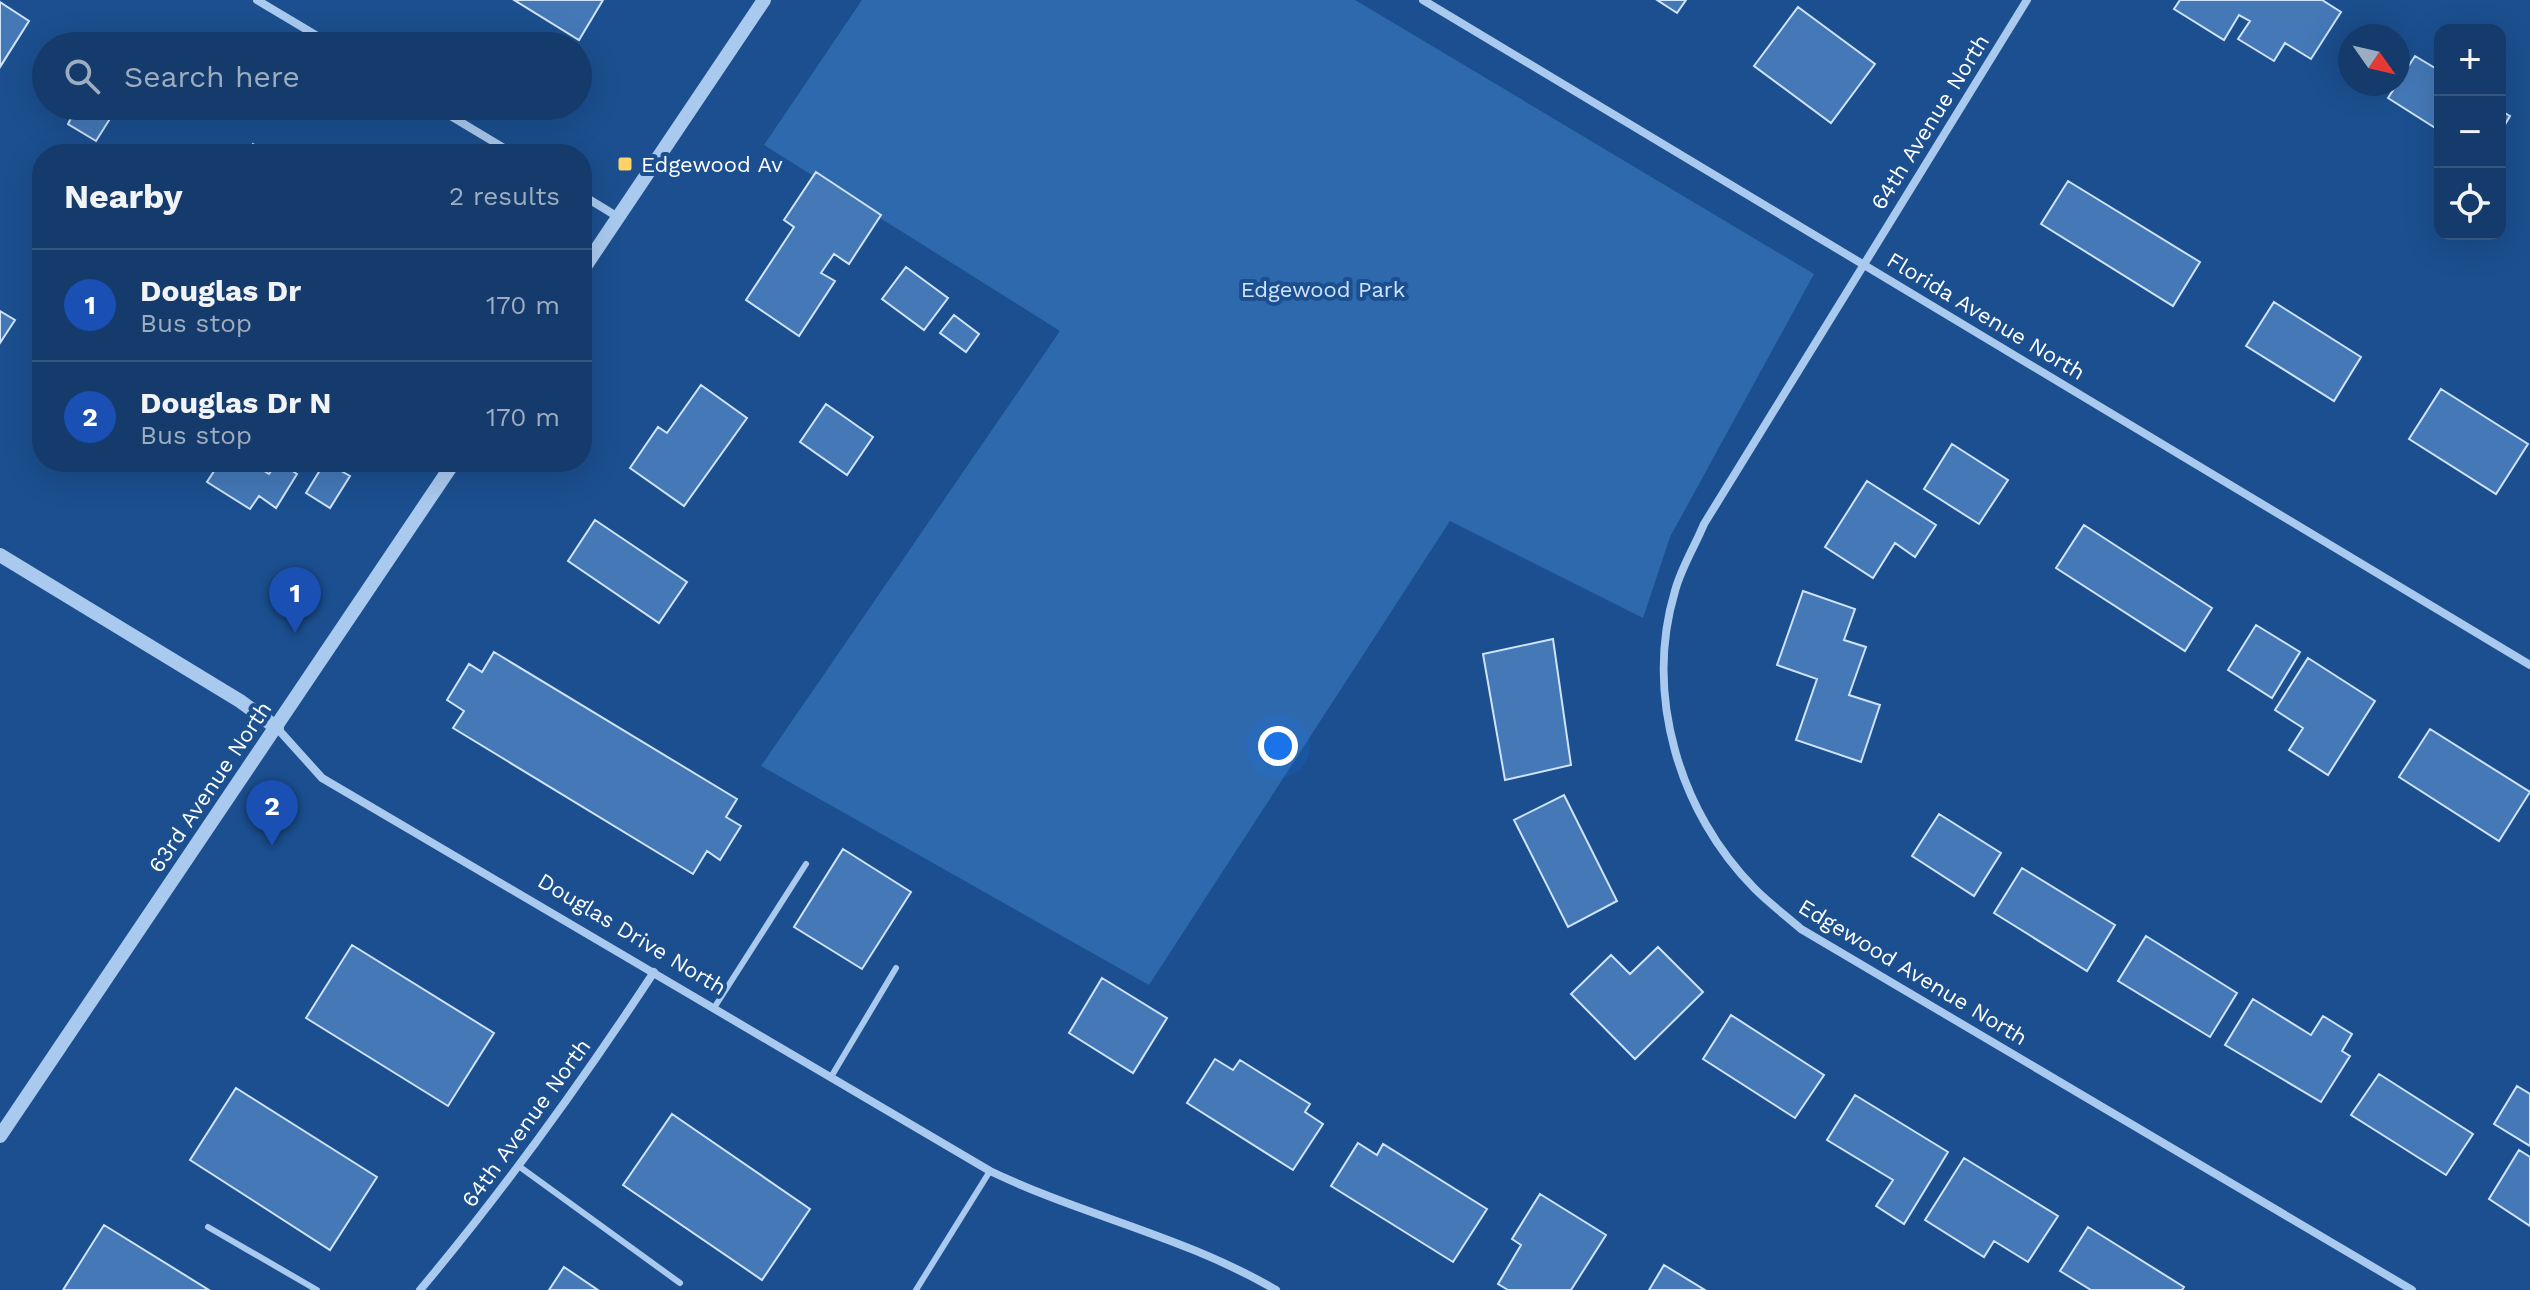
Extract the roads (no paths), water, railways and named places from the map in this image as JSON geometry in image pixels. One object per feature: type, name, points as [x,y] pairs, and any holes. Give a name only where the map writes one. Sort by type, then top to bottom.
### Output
[{"type":"street","points":[[257,0],[311,32]]},
{"type":"street","points":[[592,256],[764,0]]},
{"type":"street","name":"Florida Avenue North","points":[[1423,0],[2530,665]]},
{"type":"street","name":"64th Avenue North","points":[[1864,263],[2027,0]]},
{"type":"street","points":[[457,120],[497,144]]},
{"type":"street","points":[[592,201],[618,217]]},
{"type":"street","name":"Edgewood Avenue North","points":[[1864,263],[1704,524],[1675,590],[1664,648],[1665,715],[1681,775],[1700,811],[1713,835],[1753,887],[1801,929],[2412,1290]]},
{"type":"street","name":"63rd Avenue North","points":[[0,1136],[447,472]]},
{"type":"street","name":"Douglas Drive North","points":[[0,555],[240,701],[277,728],[322,778],[990,1171],[1047,1198],[1231,1263],[1276,1290]]},
{"type":"street","name":"64th Avenue North","points":[[420,1290],[520,1167],[589,1071],[654,972]]},
{"type":"lane","points":[[714,1008],[806,864]]},
{"type":"lane","points":[[831,1077],[896,968]]},
{"type":"lane","points":[[520,1167],[680,1283]]},
{"type":"lane","points":[[916,1290],[990,1171]]},
{"type":"lane","points":[[208,1227],[317,1290]]},
{"type":"place","name":"Edgewood Av","points":[[625,164]]},
{"type":"place","name":"Douglas Dr","points":[[295,633]]},
{"type":"place","name":"Douglas Dr N","points":[[272,846]]},
{"type":"park label","name":"Edgewood Park","points":[[1323,289]]}]
